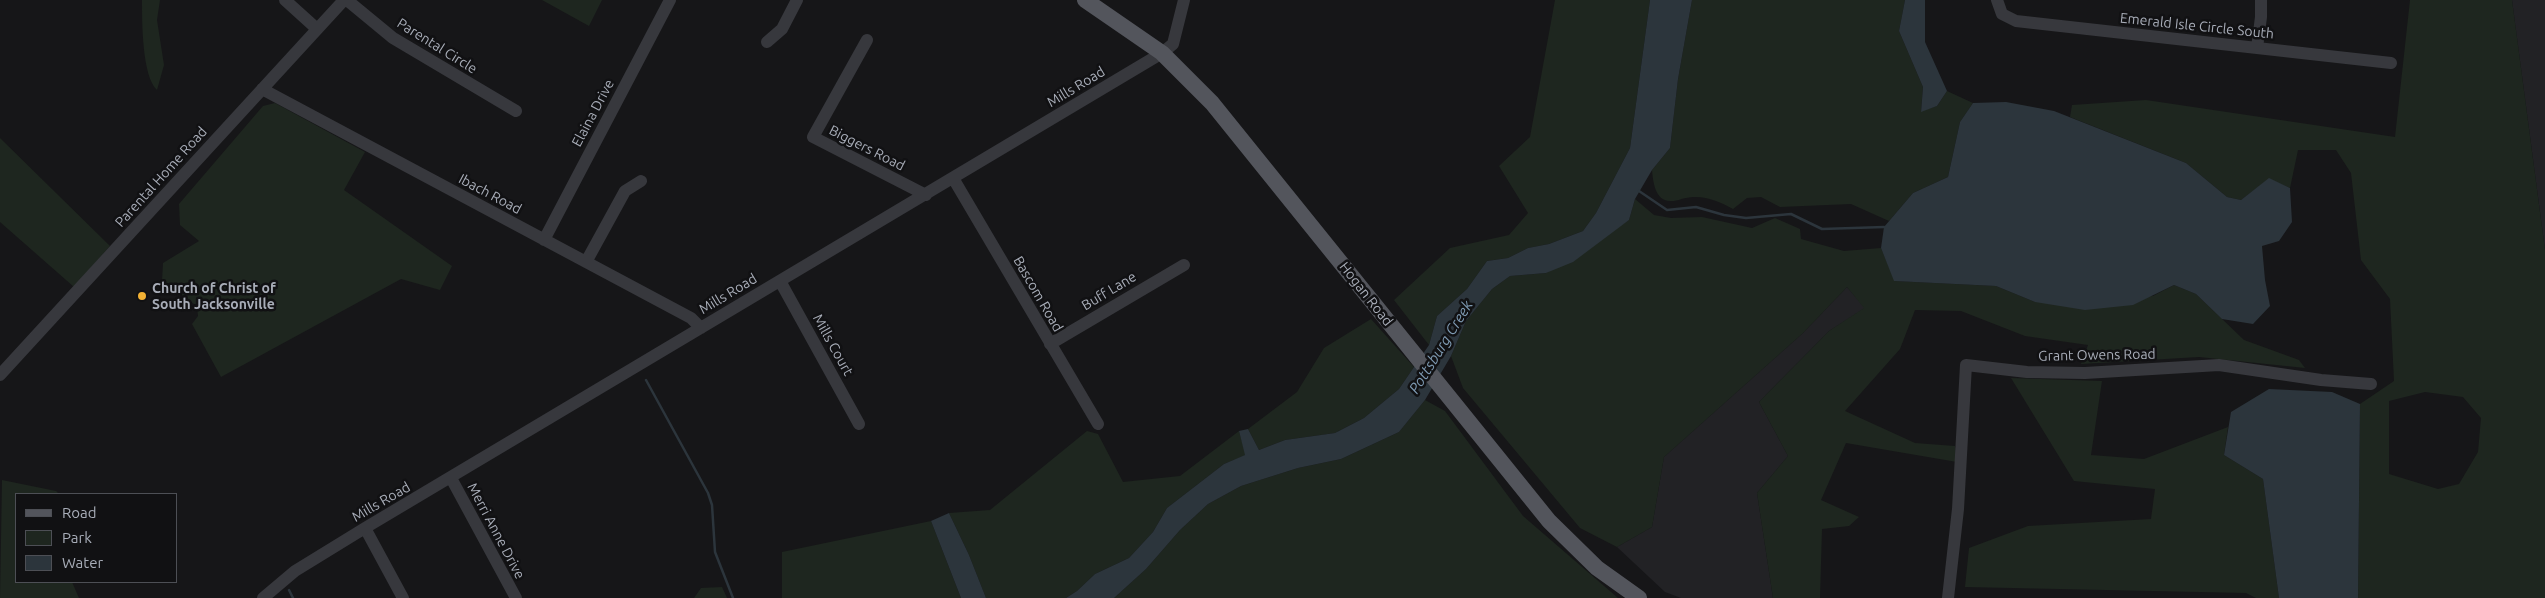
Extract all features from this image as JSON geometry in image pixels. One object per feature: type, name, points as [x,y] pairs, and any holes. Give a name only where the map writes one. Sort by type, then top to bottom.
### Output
[{"type":"main road","name":"Hogan Road","points":[[1085,0],[1162,53],[1225,118],[1444,393],[1566,539],[1597,568],[1638,598]]},
{"type":"street","points":[[285,0],[317,29]]},
{"type":"street","name":"Parental Home Road","points":[[0,375],[345,0]]},
{"type":"street","name":"Parental Circle","points":[[345,0],[393,38],[516,111]]},
{"type":"street","name":"Elaina Drive","points":[[544,240],[670,0]]},
{"type":"street","points":[[767,42],[782,29],[797,0]]},
{"type":"street","name":"Mills Road","points":[[263,598],[296,571],[365,528],[1162,53],[1172,44],[1184,0]]},
{"type":"street","name":"Emerald Isle Circle South","points":[[1997,0],[2002,14],[2016,21],[2391,62]]},
{"type":"street","points":[[2257,48],[2261,0]]},
{"type":"street","name":"Biggers Road","points":[[867,40],[813,137],[926,195]]},
{"type":"street","name":"Ibach Road","points":[[262,89],[690,318],[702,328]]},
{"type":"street","name":"Bascom Road","points":[[953,178],[1098,424]]},
{"type":"street","points":[[586,262],[626,192],[641,180]]},
{"type":"street","name":"Buff Lane","points":[[1050,344],[1184,265]]},
{"type":"street","name":"Mills Court","points":[[780,281],[859,424]]},
{"type":"street","name":"Grant Owens Road","points":[[1948,598],[1958,509],[1966,365],[2027,372],[2085,373],[2219,365],[2321,380],[2371,384]]},
{"type":"street","name":"Merri Anne Drive","points":[[451,478],[516,598]]},
{"type":"street","points":[[365,528],[403,598]]},
{"type":"shaded area","points":[[2512,0],[2545,0],[2545,250]]},
{"type":"shaded area","points":[[1847,287],[1865,308],[1829,331],[1759,402],[1788,456],[1757,493],[1773,598],[1681,598],[1665,592],[1617,547],[1652,527],[1664,457],[1803,333]]},
{"type":"green space","points":[[142,0],[160,0],[157,20],[164,65],[157,90],[148,73],[146,61]]},
{"type":"green space","points":[[542,0],[602,0],[589,26]]},
{"type":"green space","points":[[1555,0],[1650,0],[1630,148],[1596,213],[1583,231],[1549,244],[1528,248],[1508,258],[1487,261],[1467,289],[1437,316],[1429,345],[1394,300],[1450,248],[1509,235],[1528,213],[1499,166],[1530,137]]},
{"type":"green space","points":[[1692,0],[1905,0],[1899,31],[1923,87],[1921,111],[1937,106],[1947,91],[1973,103],[1960,122],[1948,177],[1913,193],[1889,221],[1851,204],[1780,207],[1761,197],[1747,198],[1733,209],[1701,197],[1689,197],[1672,201],[1661,198],[1656,190],[1652,170],[1670,148],[1678,79]]},
{"type":"green space","points":[[2410,0],[2512,0],[2545,250],[2545,598],[2358,598],[2360,404],[2394,381],[2390,299],[2361,260],[2351,173],[2336,150],[2298,150],[2290,188],[2269,179],[2241,200],[2227,197],[2186,163],[2070,117],[2072,105],[2146,100],[2395,137]],"holes":[[[2425,392],[2463,397],[2481,418],[2478,452],[2459,484],[2438,489],[2389,474],[2389,401]]]},
{"type":"green space","points":[[275,103],[365,152],[344,190],[452,266],[440,290],[401,279],[221,377],[192,324],[198,316],[197,306],[162,281],[163,263],[199,241],[180,225],[179,204],[263,106]]},
{"type":"green space","points":[[0,138],[110,246],[74,287],[0,222]]},
{"type":"green space","points":[[1635,199],[1654,215],[1671,218],[1702,217],[1752,228],[1775,218],[1800,229],[1801,239],[1844,251],[1881,248],[1895,281],[1996,286],[2035,302],[2153,296],[2174,285],[2196,294],[2244,340],[2299,360],[2305,368],[2199,357],[2081,364],[2088,345],[2025,336],[1961,311],[1915,310],[1900,349],[1845,411],[1915,443],[1955,446],[1957,462],[1846,443],[1821,500],[1859,517],[1849,526],[1822,529],[1820,598],[1773,598],[1757,493],[1788,456],[1759,402],[1829,331],[1864,308],[1847,287],[1803,333],[1664,457],[1652,527],[1617,547],[1580,528],[1463,388],[1451,356],[1466,321],[1492,289],[1510,276],[1546,273],[1629,220]]},
{"type":"green space","points":[[1371,319],[1414,367],[1399,389],[1364,418],[1335,433],[1285,440],[1259,450],[1248,429],[1297,392],[1324,348]]},
{"type":"green space","points":[[2011,378],[2102,381],[2091,455],[2144,459],[2228,427],[2224,455],[2263,479],[2279,598],[2256,598],[2246,593],[1965,587],[1969,548],[2028,526],[2151,519],[2155,489],[2074,481]]},
{"type":"green space","points":[[1425,400],[1445,411],[1523,516],[1618,598],[1114,598],[1146,569],[1180,530],[1208,504],[1241,486],[1298,468],[1341,459],[1399,432]]},
{"type":"green space","points":[[1087,431],[1098,434],[1123,482],[1180,476],[1239,431],[1246,455],[1224,464],[1167,508],[1153,532],[1129,558],[1095,574],[1077,591],[1066,598],[986,598],[969,555],[949,513],[990,510]]},
{"type":"green space","points":[[2,480],[56,491],[58,493],[15,493],[15,583],[72,583],[79,598],[0,598]]},
{"type":"green space","points":[[931,521],[961,598],[782,598],[782,552]]},
{"type":"green space","points":[[722,587],[727,598],[694,598],[701,588]]},
{"type":"water","name":"Pottsburg Creek","points":[[1650,0],[1692,0],[1678,79],[1670,148],[1652,170],[1635,199],[1629,220],[1573,262],[1546,273],[1510,276],[1492,289],[1466,321],[1451,356],[1425,400],[1399,432],[1341,459],[1298,468],[1241,486],[1208,504],[1180,530],[1146,569],[1114,598],[1066,598],[1077,591],[1095,574],[1129,558],[1153,532],[1167,508],[1224,464],[1245,455],[1239,431],[1248,429],[1259,450],[1285,440],[1335,433],[1364,418],[1399,389],[1429,345],[1437,316],[1467,289],[1487,261],[1508,258],[1528,248],[1549,244],[1583,231],[1596,213],[1630,148]]},
{"type":"water","points":[[1905,0],[1925,0],[1925,42],[1947,91],[1937,106],[1921,112],[1923,87],[1899,31]]},
{"type":"water","points":[[2006,102],[2054,111],[2186,163],[2227,197],[2241,200],[2269,178],[2290,188],[2292,222],[2279,241],[2262,246],[2265,280],[2270,306],[2253,324],[2222,319],[2196,294],[2174,285],[2133,305],[2085,310],[2035,302],[1996,286],[1894,281],[1881,248],[1884,227],[1913,193],[1948,177],[1960,122],[1973,103]]},
{"type":"water","points":[[2269,389],[2332,392],[2360,404],[2358,598],[2279,598],[2263,479],[2224,455],[2231,412]]},
{"type":"water","points":[[949,513],[969,555],[986,598],[961,598],[931,521]]},
{"type":"waterway","points":[[1639,191],[1667,210],[1696,207],[1724,215],[1746,218],[1791,214],[1822,229],[1884,227]]},
{"type":"waterway","points":[[646,380],[708,493],[712,505],[715,552],[733,598]]},
{"type":"waterway","points":[[289,590],[293,598]]},
{"type":"place","name":"Church of Christ of South Jacksonville","points":[[142,296]]}]
